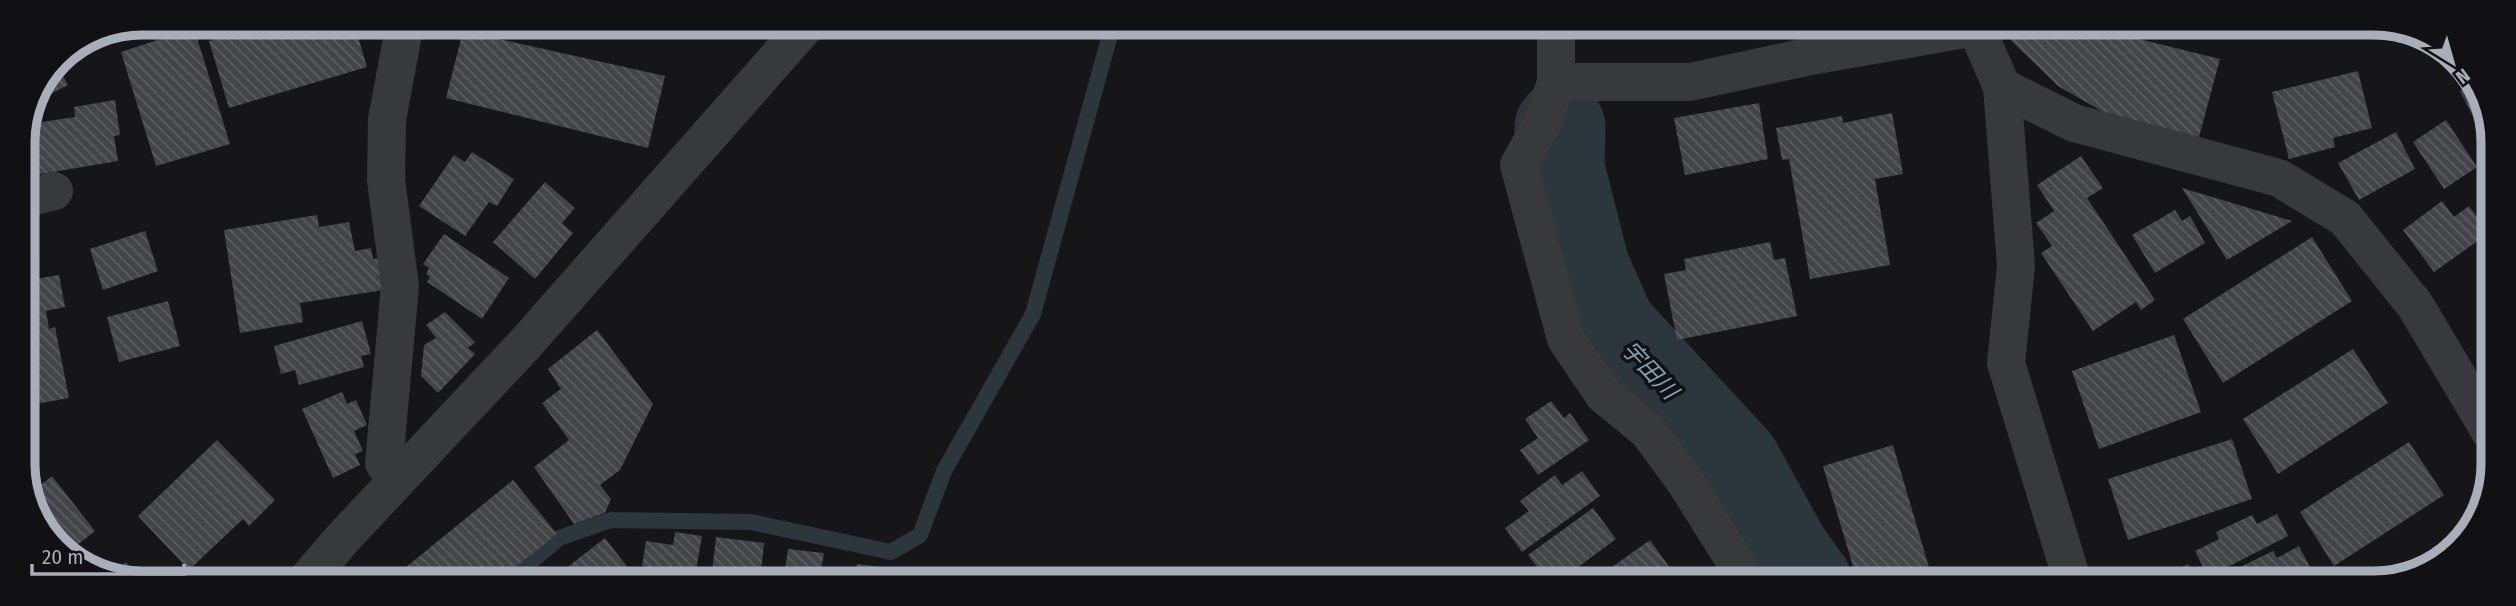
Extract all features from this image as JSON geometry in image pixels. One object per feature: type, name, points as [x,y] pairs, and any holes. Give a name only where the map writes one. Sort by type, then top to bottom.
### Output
[{"type":"street","points":[[396,481],[384,463],[400,286],[386,180],[387,120],[403,35]]},
{"type":"street","points":[[315,571],[526,342],[797,35]]},
{"type":"street","points":[[1556,35],[1556,82],[1544,120],[1519,165],[1566,339],[1604,395],[1648,431],[1686,483],[1741,571]]},
{"type":"street","points":[[1556,82],[1690,82],[1926,35]]},
{"type":"street","points":[[1979,35],[2002,87],[2016,266],[2006,363],[2069,571]]},
{"type":"street","points":[[2002,87],[2074,123],[2279,178],[2345,218],[2415,305],[2481,416]]},
{"type":"building","points":[[173,35],[196,35],[230,144],[156,166],[121,52]]},
{"type":"building","points":[[230,35],[358,35],[367,67],[229,108],[209,41]]},
{"type":"building","points":[[462,35],[481,35],[665,76],[648,148],[446,98]]},
{"type":"building","points":[[2005,35],[2130,35],[2220,59],[2199,137],[2107,114],[2058,86]]},
{"type":"building","points":[[2358,71],[2372,128],[2333,138],[2335,147],[2289,159],[2272,92]]},
{"type":"building","points":[[61,72],[68,85],[45,97]]},
{"type":"building","points":[[2466,88],[2470,95],[2480,130],[2460,91]]},
{"type":"building","points":[[115,100],[120,135],[114,136],[118,161],[35,175],[37,123],[75,117],[74,107]]},
{"type":"building","points":[[1759,103],[1768,159],[1685,175],[1674,118]]},
{"type":"building","points":[[1892,113],[1903,174],[1875,179],[1890,265],[1810,279],[1789,159],[1782,160],[1776,128],[1842,116],[1843,123]]},
{"type":"building","points":[[2446,120],[2477,167],[2444,189],[2413,142]]},
{"type":"building","points":[[2396,132],[2415,169],[2359,200],[2338,163]]},
{"type":"building","points":[[472,152],[514,179],[497,206],[489,202],[465,236],[419,206],[454,155],[465,162]]},
{"type":"building","points":[[2081,156],[2103,188],[2087,198],[2155,300],[2141,310],[2136,302],[2093,331],[2041,253],[2052,246],[2036,223],[2054,211],[2037,185]]},
{"type":"building","points":[[545,182],[575,208],[562,223],[573,233],[535,279],[493,242]]},
{"type":"building","points":[[2182,188],[2292,221],[2227,260]]},
{"type":"building","points":[[2442,201],[2454,217],[2469,206],[2481,222],[2481,239],[2434,272],[2403,230]]},
{"type":"building","points":[[2175,210],[2182,221],[2190,216],[2205,243],[2155,273],[2132,235]]},
{"type":"building","points":[[317,215],[319,227],[349,222],[355,251],[371,248],[373,259],[385,258],[390,289],[300,303],[303,322],[240,333],[224,230]]},
{"type":"building","points":[[145,231],[158,271],[103,290],[90,249]]},
{"type":"building","points":[[444,234],[509,278],[482,319],[427,282],[430,277],[426,274],[429,268],[423,264]]},
{"type":"building","points":[[2312,237],[2352,301],[2223,383],[2183,319]]},
{"type":"building","points":[[1770,242],[1774,260],[1785,258],[1797,316],[1677,340],[1664,274],[1686,270],[1684,259]]},
{"type":"building","points":[[59,275],[65,307],[46,311],[49,329],[55,327],[69,398],[35,404],[35,279]]},
{"type":"building","points":[[168,301],[180,346],[119,362],[107,317]]},
{"type":"building","points":[[445,312],[475,342],[468,348],[475,354],[438,393],[421,376],[424,345],[436,338],[426,325]]},
{"type":"building","points":[[362,321],[371,354],[361,356],[364,367],[299,385],[295,370],[281,374],[274,346]]},
{"type":"building","points":[[597,330],[653,404],[620,470],[600,485],[611,499],[605,513],[574,524],[534,467],[569,440],[542,403],[561,389],[548,369]]},
{"type":"building","points":[[2174,335],[2201,412],[2099,449],[2072,371]]},
{"type":"building","points":[[2353,349],[2388,403],[2278,474],[2243,419]]},
{"type":"building","points":[[342,392],[347,404],[356,400],[367,425],[354,431],[363,451],[355,454],[360,465],[333,478],[302,409]]},
{"type":"building","points":[[1551,401],[1564,418],[1570,413],[1589,440],[1538,475],[1520,450],[1538,438],[1525,419]]},
{"type":"building","points":[[2232,439],[2252,499],[2128,540],[2108,479]]},
{"type":"building","points":[[217,440],[275,500],[249,526],[243,519],[189,570],[138,516]]},
{"type":"building","points":[[2409,442],[2444,495],[2334,566],[2300,512]]},
{"type":"building","points":[[1893,445],[1930,571],[1854,571],[1823,466]]},
{"type":"building","points":[[1582,471],[1600,496],[1522,552],[1505,528],[1529,511],[1520,501],[1555,475],[1562,485]]},
{"type":"building","points":[[52,476],[95,531],[75,547],[66,540],[49,517],[38,487]]},
{"type":"building","points":[[513,480],[557,534],[511,571],[409,571],[406,567]]},
{"type":"building","points":[[1593,508],[1616,539],[1573,571],[1540,571],[1528,555]]},
{"type":"building","points":[[2277,514],[2288,536],[2220,571],[2205,571],[2195,551],[2219,539],[2216,532],[2252,515],[2257,524]]},
{"type":"building","points":[[675,532],[702,536],[696,571],[652,571],[652,568],[642,566],[646,541],[673,545]]},
{"type":"building","points":[[716,537],[764,543],[761,571],[712,571]]},
{"type":"building","points":[[605,538],[630,571],[562,571]]},
{"type":"building","points":[[1650,540],[1672,571],[1606,571]]},
{"type":"building","points":[[2299,546],[2311,569],[2232,571],[2273,551],[2277,558]]},
{"type":"building","points":[[788,549],[824,553],[821,571],[785,571]]},
{"type":"building","points":[[126,562],[132,570],[121,569],[118,568]]},
{"type":"building","points":[[857,564],[882,567],[882,571],[856,571]]},
{"type":"building","points":[[2188,564],[2192,571],[2176,571]]},
{"type":"waterway","points":[[521,571],[559,538],[611,520],[751,522],[891,552],[920,535],[944,471],[1033,314],[1110,35]]},
{"type":"waterway","name":"宇田川","points":[[1560,127],[1559,168],[1584,267],[1611,328],[1735,462],[1784,551],[1798,571]]}]
